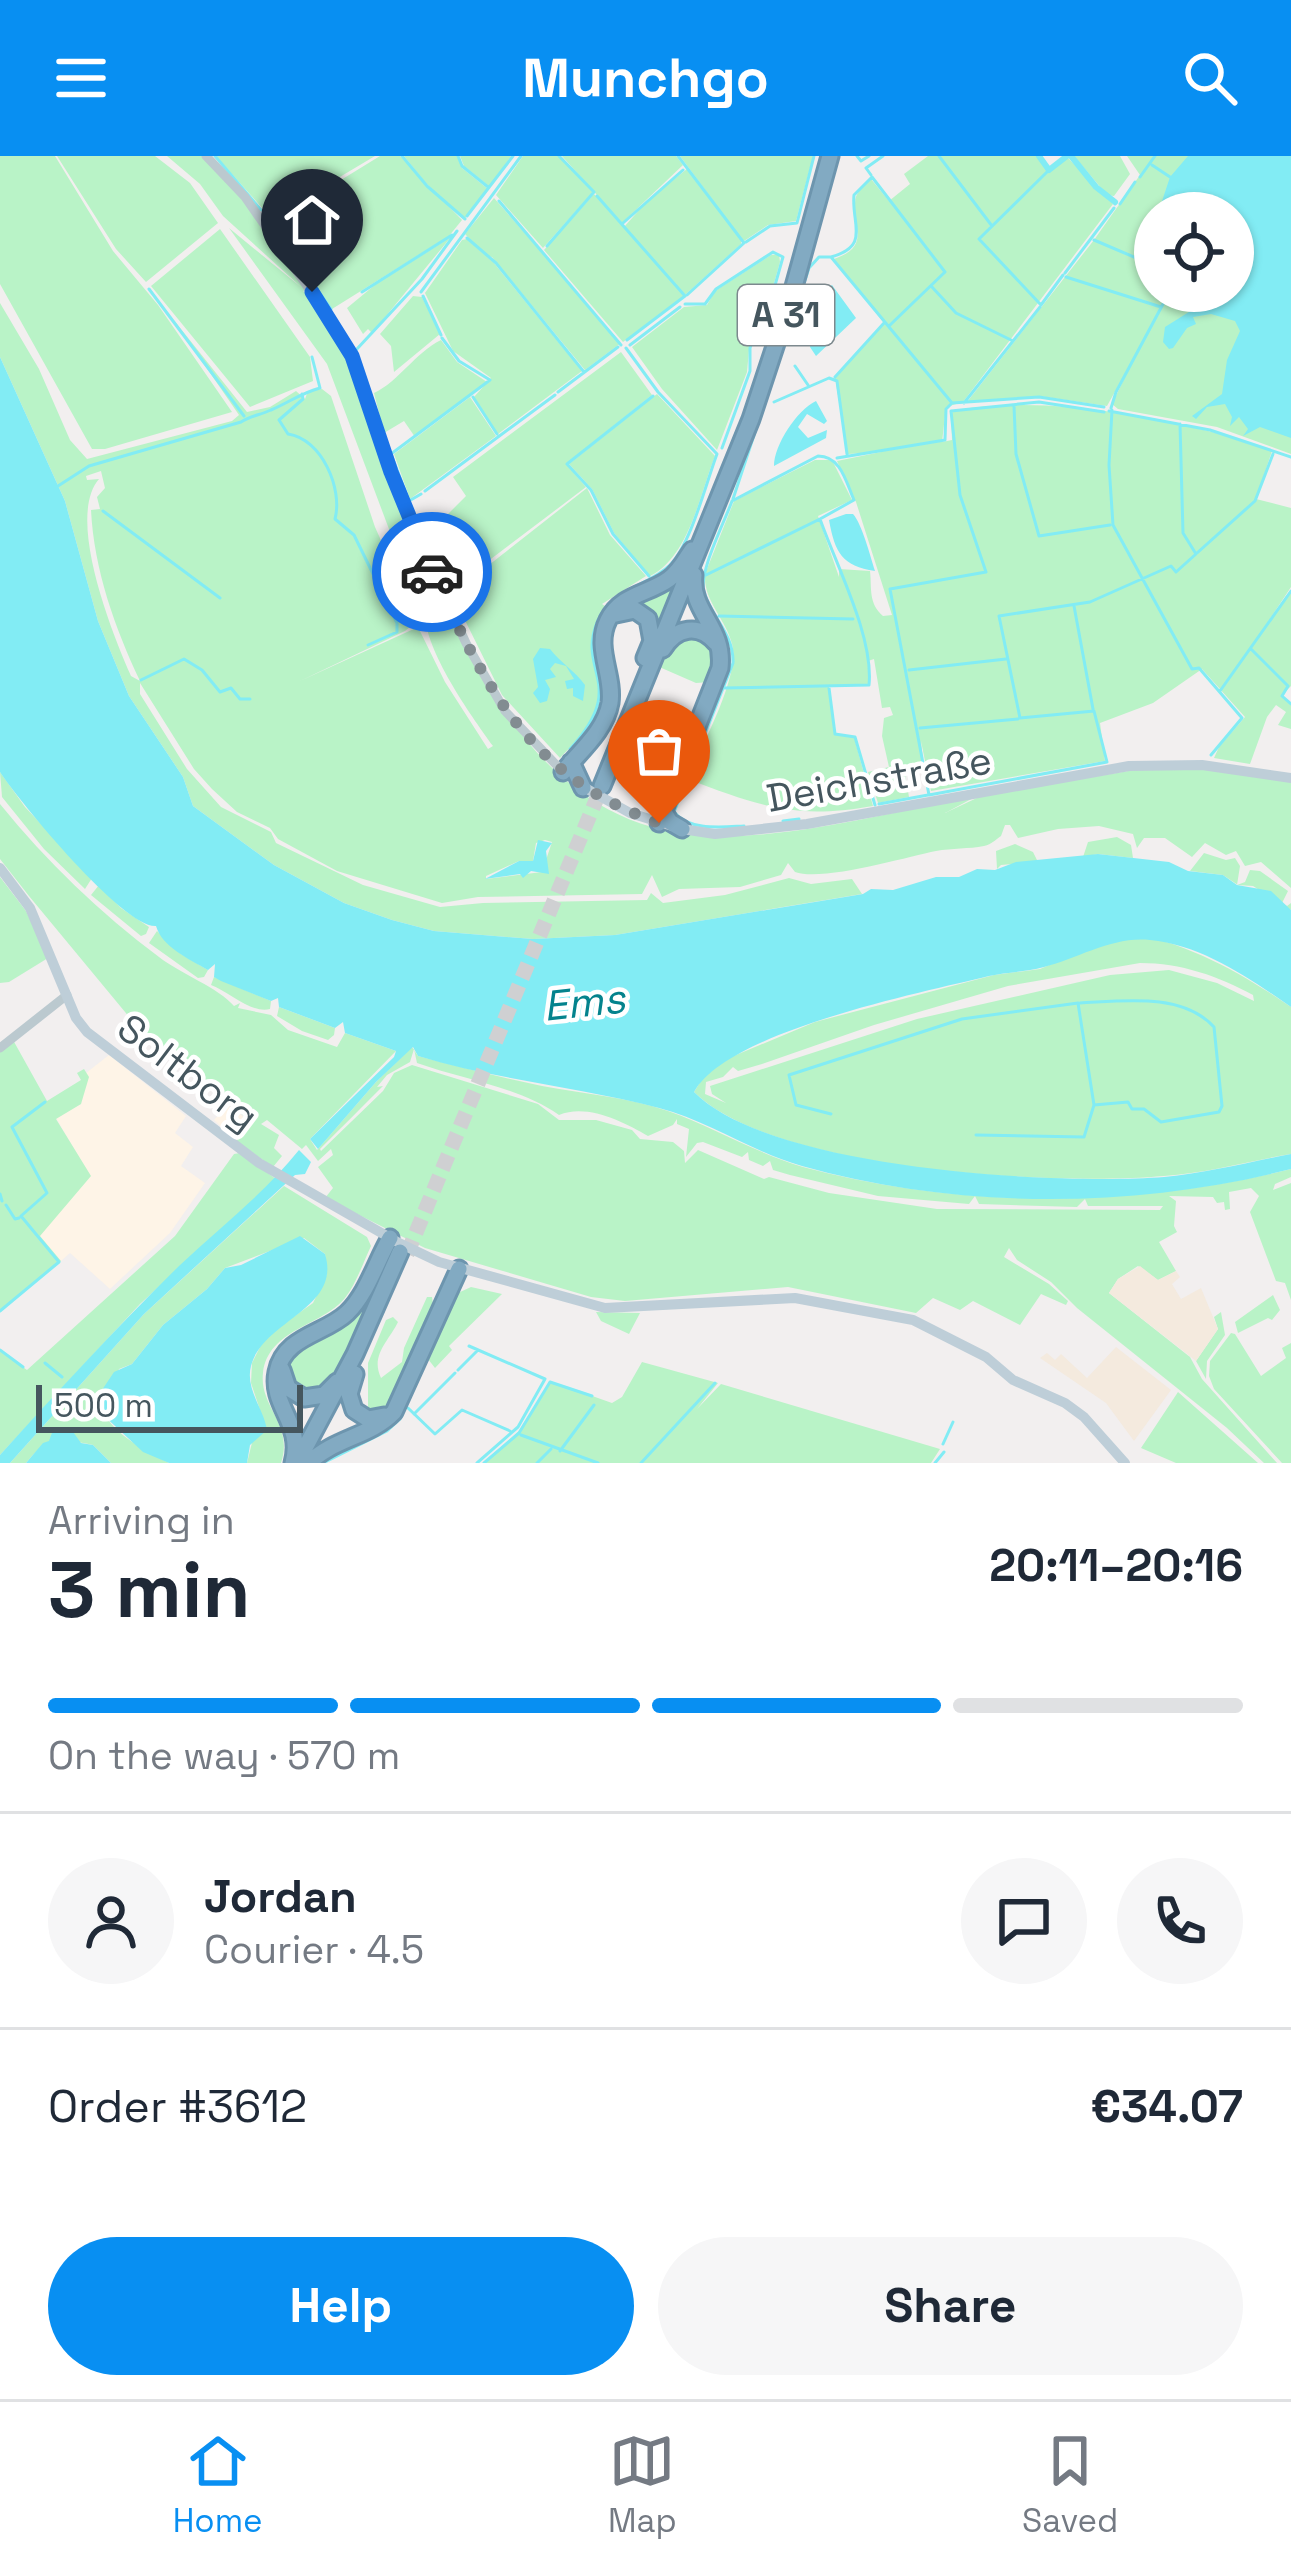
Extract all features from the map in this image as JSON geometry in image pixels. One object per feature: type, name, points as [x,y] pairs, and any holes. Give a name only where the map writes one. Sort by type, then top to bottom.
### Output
[{"type":"highway","name":"A 31","points":[[594,786],[656,657],[696,551],[765,360],[827,156]]},
{"type":"highway","points":[[594,786],[567,767],[599,729],[608,709],[610,686],[602,644],[606,626],[617,607],[671,577],[696,551]]},
{"type":"highway","points":[[682,829],[661,817],[722,656],[716,632],[694,594],[696,551]]},
{"type":"highway","name":"A 31","points":[[594,786],[696,551]]},
{"type":"highway","points":[[606,626],[622,610],[646,616],[652,637],[642,673]]},
{"type":"highway","points":[[656,657],[676,634],[694,629],[713,639],[722,656]]},
{"type":"highway","points":[[301,1463],[276,1374],[294,1344],[352,1309],[392,1246]]},
{"type":"highway","points":[[392,1246],[349,1391],[356,1413],[380,1418],[399,1401]]},
{"type":"highway","points":[[301,1463],[383,1423],[399,1401],[452,1274]]},
{"type":"highway","points":[[284,1355],[282,1373],[287,1388],[309,1398],[333,1387],[357,1357]]},
{"type":"highway","points":[[301,1463],[357,1357]]},
{"type":"main road","name":"Deichstraße","points":[[682,829],[715,834],[773,829],[1130,766],[1202,765],[1291,778]]},
{"type":"main road","points":[[594,786],[614,806],[661,817]]},
{"type":"main road","name":"Soltborg","points":[[0,868],[30,908],[79,1023],[93,1038],[276,1174],[392,1246],[452,1274],[605,1308],[804,1299],[913,1320],[986,1357],[1013,1380],[1065,1403],[1125,1463]]},
{"type":"street","points":[[206,156],[245,197],[341,334],[412,527],[466,644],[506,711],[567,767]]},
{"type":"street","points":[[0,1048],[52,1005],[68,998]]},
{"type":"shaded area","points":[[109,1055],[186,1116],[175,1133],[193,1147],[181,1166],[205,1183],[170,1233],[110,1289],[70,1253],[61,1261],[39,1236],[90,1176],[56,1118],[81,1104],[86,1073]]},
{"type":"shaded area","points":[[228,1105],[252,1123],[236,1141],[214,1120]]},
{"type":"green space","points":[[0,156],[55,156],[113,251],[158,305],[232,412],[92,449],[0,284]]},
{"type":"green space","points":[[57,156],[155,156],[190,183],[218,223],[146,282],[116,249]]},
{"type":"green space","points":[[167,156],[203,156],[244,200],[307,290],[303,291],[319,306],[361,390],[402,507],[406,541],[405,521],[455,627],[517,728],[555,771],[600,804],[652,827],[714,836],[746,835],[813,828],[977,796],[945,813],[981,796],[1158,766],[1213,768],[1291,782],[1291,888],[1261,862],[1245,866],[1236,851],[1226,855],[1205,843],[1192,857],[1165,838],[1144,838],[1137,848],[1133,834],[1099,826],[1018,838],[1005,825],[1001,836],[984,846],[824,874],[795,872],[788,863],[781,875],[740,887],[679,889],[662,897],[652,875],[642,894],[478,897],[442,903],[337,871],[278,839],[270,828],[237,812],[194,769],[140,683],[140,694],[187,769],[221,807],[271,832],[276,843],[363,885],[440,907],[647,900],[651,893],[663,903],[725,895],[789,878],[811,884],[852,879],[862,894],[615,935],[533,939],[434,931],[392,920],[344,903],[274,865],[193,806],[183,777],[129,696],[98,621],[65,501],[0,357],[0,303],[39,369],[70,440],[87,459],[232,421],[239,415],[173,319],[247,412],[270,407],[296,391],[305,399],[308,391],[322,389],[331,396],[375,527],[417,621],[300,681],[418,627],[445,682],[488,749],[493,746],[450,682],[432,645],[425,613],[422,617],[327,364],[229,228],[301,287],[223,216],[200,184]],"holes":[[[101,471],[105,488],[97,497],[100,509],[91,510],[96,555],[114,619],[140,681],[131,676],[113,632],[89,546],[90,497],[99,479],[87,480],[86,476]],[[552,842],[542,872],[486,879],[519,861],[533,861],[536,843]]]},
{"type":"green space","points":[[216,156],[375,156],[271,218]]},
{"type":"green space","points":[[380,156],[400,156],[462,220],[449,236],[332,309],[271,223]]},
{"type":"green space","points":[[404,156],[457,156],[462,168],[488,189],[465,218],[428,186]]},
{"type":"green space","points":[[460,156],[511,156],[490,187],[464,166]]},
{"type":"green space","points":[[523,156],[558,156],[593,192],[543,248],[496,195]]},
{"type":"green space","points":[[562,156],[676,156],[683,165],[622,223]]},
{"type":"green space","points":[[680,156],[813,156],[796,221],[768,225],[744,241],[741,238],[741,244],[685,295],[665,272],[684,296],[623,342],[544,250],[594,194],[624,227],[649,199],[687,169],[734,229]]},
{"type":"green space","points":[[928,156],[1036,156],[1050,171],[1068,158],[1113,204],[963,402],[946,407],[942,442],[952,440],[954,410],[1018,405],[1114,412],[1216,433],[1272,451],[1256,499],[1291,508],[1291,587],[1252,646],[1291,592],[1291,686],[1281,696],[1291,705],[1291,729],[1278,725],[1286,712],[1276,705],[1250,764],[1214,758],[1245,717],[1202,669],[1153,703],[1100,723],[1105,761],[931,791],[921,741],[924,770],[905,774],[909,797],[878,803],[868,772],[889,767],[882,736],[884,718],[893,715],[890,707],[882,708],[874,659],[868,661],[868,684],[777,687],[829,687],[835,734],[854,737],[873,806],[821,811],[778,808],[687,779],[731,674],[732,644],[708,593],[705,574],[734,501],[815,460],[832,460],[852,500],[818,516],[839,577],[839,569],[870,571],[875,606],[883,616],[892,615],[856,502],[837,461],[881,452],[848,454],[835,378],[884,323],[834,259],[856,242],[858,192],[871,179],[889,201],[910,184],[904,174]]},
{"type":"green space","points":[[1074,156],[1120,156],[1130,174],[1114,196],[1107,195]]},
{"type":"green space","points":[[1127,156],[1291,156],[1291,454],[1217,427],[1118,409],[1112,404],[1137,352],[1107,406],[1039,396],[967,402],[1140,175]]},
{"type":"green space","points":[[494,198],[621,343],[585,370],[492,257],[465,234]]},
{"type":"green space","points":[[220,229],[310,357],[313,381],[250,407],[151,286]]},
{"type":"green space","points":[[451,237],[372,333],[368,329],[363,334],[347,308]]},
{"type":"green space","points":[[467,239],[494,263],[582,371],[498,434],[474,397],[491,378],[453,351],[425,293]]},
{"type":"green space","points":[[779,254],[765,315],[750,339],[747,372],[717,450],[632,347],[684,307],[707,305],[715,291]]},
{"type":"green space","points":[[413,296],[422,297],[440,334],[394,372],[391,346],[380,334]]},
{"type":"green space","points":[[441,340],[457,362],[487,382],[415,437],[404,421],[384,433],[374,393]]},
{"type":"green space","points":[[621,352],[652,395],[566,464],[586,487],[450,590],[433,543],[449,530],[442,520],[466,496],[453,477]]},
{"type":"green space","points":[[657,394],[715,456],[684,540],[650,576],[614,533],[592,489],[569,464]]},
{"type":"green space","points":[[470,397],[496,436],[410,499],[394,454]]},
{"type":"green space","points":[[587,488],[610,535],[646,576],[602,604],[595,633],[600,685],[597,712],[560,758],[502,695],[452,594]]},
{"type":"green space","points":[[681,570],[658,627],[623,603]]},
{"type":"green space","points":[[688,631],[716,647],[710,682],[696,683],[657,666],[664,650]]},
{"type":"green space","points":[[0,772],[25,807],[92,878],[85,889],[44,849],[2,797]]},
{"type":"green space","points":[[0,804],[55,866],[116,923],[234,1006],[240,1003],[238,1008],[271,1015],[288,1030],[337,1047],[345,1033],[396,1051],[310,1139],[317,1150],[412,1047],[414,1050],[418,1056],[495,1075],[653,1106],[803,1167],[923,1191],[1110,1197],[1232,1182],[1291,1169],[1291,1177],[1275,1184],[1273,1190],[1291,1183],[1291,1300],[1285,1283],[1276,1281],[1250,1212],[1259,1196],[1251,1188],[1229,1192],[1230,1209],[1225,1210],[1224,1202],[1217,1203],[1213,1197],[1169,1196],[1176,1201],[1177,1232],[1159,1242],[1176,1271],[1158,1280],[1138,1266],[1118,1279],[1109,1293],[1190,1357],[1202,1379],[1277,1463],[1264,1463],[1051,1282],[1017,1260],[1009,1248],[1004,1257],[1049,1284],[1068,1301],[1066,1305],[1041,1294],[1020,1325],[973,1301],[960,1310],[933,1298],[916,1313],[788,1287],[625,1301],[591,1297],[425,1248],[325,1198],[333,1188],[318,1167],[333,1155],[331,1149],[318,1161],[306,1145],[302,1149],[267,1120],[261,1124],[279,1135],[274,1148],[282,1156],[273,1167],[236,1141],[251,1122],[130,1018],[0,859]],"holes":[[[414,1050],[417,1063],[509,1091],[543,1105],[559,1115],[593,1113],[648,1136],[677,1119],[677,1124],[689,1129],[686,1157],[703,1142],[742,1157],[748,1152],[749,1160],[763,1166],[770,1161],[773,1170],[878,1196],[969,1204],[975,1196],[979,1204],[1077,1207],[1085,1199],[1088,1206],[1163,1206],[1160,1210],[937,1209],[829,1193],[764,1179],[698,1150],[685,1163],[684,1151],[673,1142],[640,1139],[632,1130],[596,1120],[559,1120],[538,1104],[412,1065],[394,1073],[383,1091],[321,1151],[383,1086],[377,1087],[387,1075],[410,1062]]]},
{"type":"green space","points":[[1117,837],[1131,845],[1133,858],[1083,857],[1088,842]]},
{"type":"green space","points":[[1015,844],[1033,852],[1038,862],[997,869],[996,851]]},
{"type":"green space","points":[[1204,853],[1235,858],[1240,866],[1237,884],[1223,875],[1190,871]]},
{"type":"green space","points":[[1250,870],[1260,871],[1288,891],[1282,903],[1291,903],[1291,910],[1253,886],[1238,885]]},
{"type":"green space","points":[[0,877],[26,911],[48,958],[0,983]]},
{"type":"green space","points":[[99,885],[149,927],[146,934],[141,936],[91,895]]},
{"type":"green space","points":[[157,931],[181,954],[208,970],[204,977],[198,978],[149,943]]},
{"type":"green space","points":[[1126,932],[1213,960],[1291,1007],[1291,1154],[1164,1176],[988,1175],[849,1156],[786,1140],[733,1119],[694,1092],[724,1060],[815,1022],[994,975],[1040,969]],"holes":[[[1155,964],[1213,977],[1253,995],[1254,1001],[1217,983],[1169,970],[1110,975],[917,1019],[710,1086],[712,1094],[726,1103],[705,1094],[706,1082],[723,1077],[733,1067],[738,1071],[762,1064],[1008,986]]]},
{"type":"green space","points":[[214,977],[271,1001],[270,1009],[248,1005],[211,985]]},
{"type":"green space","points":[[279,1007],[335,1028],[334,1035],[328,1040],[302,1031],[277,1016]]},
{"type":"green space","points":[[13,1040],[47,1101],[81,1080],[77,1073],[84,1069],[89,1077],[81,1104],[56,1119],[91,1176],[40,1236],[61,1261],[0,1312],[0,1052]]},
{"type":"green space","points":[[240,1153],[276,1179],[140,1304],[0,1455],[0,1351],[27,1370],[175,1236],[234,1154]]},
{"type":"green space","points":[[284,1186],[367,1237],[371,1246],[345,1298],[285,1337],[267,1358],[263,1385],[283,1437],[281,1463],[247,1463],[260,1410],[251,1383],[252,1363],[265,1337],[313,1303],[327,1274],[325,1254],[304,1238],[225,1268],[163,1325],[132,1364],[119,1369],[104,1413],[123,1435],[169,1463],[111,1463],[93,1445],[63,1440],[41,1448],[26,1463],[10,1463],[144,1314]]},
{"type":"green space","points":[[390,1244],[413,1253],[399,1250],[328,1389],[296,1392],[285,1360],[338,1322]]},
{"type":"green space","points":[[471,1287],[502,1294],[449,1346],[452,1350],[435,1368],[428,1359],[458,1293]]},
{"type":"green space","points":[[1273,1295],[1280,1310],[1272,1320],[1238,1333],[1235,1322]]},
{"type":"green space","points":[[427,1297],[432,1297],[433,1304],[392,1400],[383,1410],[368,1411],[368,1363],[386,1320],[393,1317],[398,1322],[379,1355],[381,1378],[402,1362]]},
{"type":"green space","points":[[596,1312],[640,1313],[629,1334],[601,1321]]},
{"type":"green space","points":[[1221,1312],[1225,1335],[1207,1361],[1206,1379],[1196,1361],[1218,1329],[1214,1317]]},
{"type":"green space","points":[[1231,1333],[1261,1376],[1286,1358],[1282,1348],[1291,1343],[1291,1463],[1282,1463],[1214,1389],[1210,1361]]},
{"type":"green space","points":[[642,1362],[718,1383],[697,1409],[721,1384],[940,1449],[931,1463],[483,1463],[519,1431],[550,1381],[612,1403],[622,1397]]},
{"type":"green space","points":[[1178,1392],[1258,1463],[1176,1463],[1141,1448]]},
{"type":"sand","points":[[1140,1266],[1158,1280],[1176,1271],[1180,1277],[1172,1284],[1181,1299],[1201,1288],[1218,1329],[1196,1361],[1109,1293],[1118,1279]]},
{"type":"sand","points":[[1116,1347],[1171,1390],[1134,1441],[1106,1403],[1040,1358],[1047,1353],[1055,1360],[1061,1354],[1087,1378]]},
{"type":"water","points":[[1188,156],[1291,156],[1291,438],[1260,427],[1243,436],[1248,429],[1239,417],[1230,426],[1232,417],[1225,404],[1207,407],[1196,419],[1192,416],[1222,394],[1227,360],[1240,331],[1235,321],[1211,314],[1193,317],[1196,324],[1169,349],[1163,342],[1165,327],[1189,312],[1254,312],[1254,192],[1165,192],[1170,177]]},
{"type":"water","points":[[832,285],[856,318],[816,356],[810,347],[815,312]]},
{"type":"water","name":"Ems","points":[[0,357],[65,501],[98,621],[129,696],[183,777],[193,806],[274,865],[344,903],[392,920],[434,931],[533,939],[615,935],[871,889],[893,890],[1016,862],[1098,854],[1169,862],[1188,871],[1223,875],[1237,885],[1271,891],[1291,910],[1291,1007],[1242,974],[1188,948],[1150,940],[1123,941],[1044,967],[989,976],[828,1017],[745,1051],[714,1070],[694,1092],[732,1118],[785,1139],[917,1167],[1116,1179],[1180,1175],[1291,1154],[1291,1169],[1171,1192],[1109,1197],[985,1197],[923,1191],[802,1166],[659,1108],[448,1064],[418,1056],[413,1047],[318,1149],[310,1139],[396,1051],[345,1033],[343,1022],[335,1028],[279,1007],[278,998],[271,1001],[221,981],[214,977],[215,964],[208,970],[177,952],[156,926],[141,921],[98,887],[0,772]]},
{"type":"water","points":[[816,401],[827,421],[824,424],[807,414],[798,427],[808,438],[827,430],[826,438],[774,466],[788,429]]},
{"type":"water","points":[[853,514],[860,525],[875,571],[855,566],[837,549],[829,520]]},
{"type":"water","points":[[540,648],[550,649],[581,680],[583,701],[573,696],[573,688],[567,689],[565,681],[574,679],[566,666],[555,663],[550,669],[556,677],[545,680],[550,689],[547,701],[540,703],[533,693],[538,687],[533,659]]},
{"type":"water","points":[[538,840],[552,843],[546,851],[549,874],[531,871],[523,878],[520,874],[485,879],[519,861],[533,861]]},
{"type":"water","points":[[299,1150],[311,1162],[305,1174],[295,1175],[144,1314],[10,1463],[0,1463],[0,1455],[110,1336]]},
{"type":"water","points":[[300,1236],[325,1254],[327,1273],[312,1301],[270,1337],[251,1366],[251,1383],[267,1430],[250,1445],[247,1463],[169,1463],[143,1452],[100,1412],[100,1393],[114,1372],[132,1364],[163,1325],[225,1268]]},
{"type":"water","points":[[71,1429],[81,1443],[93,1445],[111,1463],[26,1463],[49,1441],[53,1430]]},
{"type":"waterway","points":[[215,156],[261,210]]},
{"type":"waterway","points":[[402,156],[465,219]]},
{"type":"waterway","points":[[458,156],[462,166],[488,187]]},
{"type":"waterway","points":[[467,216],[513,156]]},
{"type":"waterway","points":[[421,292],[521,156]]},
{"type":"waterway","points":[[547,246],[594,192],[559,156]]},
{"type":"waterway","points":[[678,156],[744,243],[687,295]]},
{"type":"waterway","points":[[746,242],[770,226],[797,223],[814,156]]},
{"type":"waterway","points":[[857,156],[861,161],[869,156]]},
{"type":"waterway","points":[[871,175],[866,168],[883,156]]},
{"type":"waterway","points":[[939,156],[992,226]]},
{"type":"waterway","points":[[1039,156],[1049,170],[1067,156]]},
{"type":"waterway","points":[[1071,156],[1115,202]]},
{"type":"waterway","points":[[1140,177],[1155,156]]},
{"type":"waterway","points":[[1152,165],[1170,177]]},
{"type":"waterway","points":[[623,223],[683,170]]},
{"type":"waterway","points":[[1049,170],[979,239],[1041,305],[1063,275]]},
{"type":"waterway","points":[[831,257],[855,240],[854,195],[872,177],[945,272],[889,326]]},
{"type":"waterway","points":[[1120,204],[1135,182]]},
{"type":"waterway","points":[[597,196],[685,296],[627,340]]},
{"type":"waterway","points":[[499,201],[621,345]]},
{"type":"waterway","points":[[1065,273],[1114,208]]},
{"type":"waterway","points":[[265,215],[331,309]]},
{"type":"waterway","points":[[356,350],[422,279],[457,231]]},
{"type":"waterway","points":[[362,292],[452,235]]},
{"type":"waterway","points":[[467,238],[496,263],[584,372]]},
{"type":"waterway","points":[[1094,240],[1134,257]]},
{"type":"waterway","points":[[685,304],[705,304],[716,289],[773,252],[783,257],[766,317],[750,348],[750,371],[722,448]]},
{"type":"waterway","points":[[733,499],[809,268],[819,257],[831,257],[952,403]]},
{"type":"waterway","points":[[1066,277],[1134,298]]},
{"type":"waterway","points":[[932,287],[956,313],[1013,341]]},
{"type":"waterway","points":[[149,289],[244,416]]},
{"type":"waterway","points":[[423,296],[441,335]]},
{"type":"waterway","points":[[630,345],[680,307]]},
{"type":"waterway","points":[[964,403],[1040,307]]},
{"type":"waterway","points":[[1111,408],[1159,312]]},
{"type":"waterway","points":[[835,377],[884,323]]},
{"type":"waterway","points":[[421,494],[409,501],[391,454],[490,380],[459,361],[442,338]]},
{"type":"waterway","points":[[558,392],[618,347]]},
{"type":"waterway","points":[[570,749],[596,708],[598,679],[592,653],[598,620],[612,601],[661,572],[678,555],[717,454],[658,392],[626,348]]},
{"type":"waterway","points":[[58,486],[89,466],[241,422],[320,388],[312,357]]},
{"type":"waterway","points":[[795,366],[808,385]]},
{"type":"waterway","points":[[774,402],[829,378],[837,381],[847,454]]},
{"type":"waterway","points":[[302,394],[303,399],[279,420],[288,434],[311,445],[327,467],[336,494],[335,519],[354,535],[397,623],[397,632],[368,645]]},
{"type":"waterway","points":[[425,491],[555,395]]},
{"type":"waterway","points":[[649,576],[613,534],[591,490],[567,464],[653,396]]},
{"type":"waterway","points":[[473,397],[497,434]]},
{"type":"waterway","points":[[837,458],[945,440],[946,409],[952,403],[1039,397],[1104,407]]},
{"type":"waterway","points":[[1104,412],[1039,402],[951,411],[960,495],[986,572],[890,589],[929,795],[1107,762],[1094,711],[1020,718],[999,616],[1090,602],[1171,566],[1176,572],[1196,554],[1183,533],[1180,424]]},
{"type":"waterway","points":[[1014,406],[1016,454],[1039,536],[1110,525]]},
{"type":"waterway","points":[[1112,410],[1113,525],[1192,669],[1199,668],[1242,718],[1211,755]]},
{"type":"waterway","points":[[1109,411],[1210,430],[1291,457]]},
{"type":"waterway","points":[[1197,553],[1255,501],[1273,454]]},
{"type":"waterway","points":[[724,688],[869,685],[860,624],[820,519],[854,500],[842,471],[826,457],[818,456],[732,501],[705,573],[704,592],[730,643],[733,663],[674,812],[697,825],[744,826]]},
{"type":"waterway","points":[[103,511],[220,598]]},
{"type":"waterway","points":[[706,575],[820,519]]},
{"type":"waterway","points":[[1220,691],[1291,591]]},
{"type":"waterway","points":[[1074,606],[1093,709]]},
{"type":"waterway","points":[[719,616],[853,619]]},
{"type":"waterway","points":[[1251,649],[1288,686],[1282,696],[1291,704]]},
{"type":"waterway","points":[[141,680],[184,659],[202,670],[220,692],[231,688],[240,699],[250,699]]},
{"type":"waterway","points":[[909,670],[1006,659]]},
{"type":"waterway","points":[[829,688],[835,734],[855,737],[875,805]]},
{"type":"waterway","points":[[920,728],[1018,719]]},
{"type":"waterway","points":[[879,804],[928,795]]},
{"type":"waterway","points":[[783,821],[799,819]]},
{"type":"waterway","points":[[831,1114],[796,1105],[789,1075],[962,1019],[1078,1003],[1094,1105],[1084,1137],[976,1135]]},
{"type":"waterway","points":[[1080,1003],[1169,1003],[1214,1027],[1219,1112],[1161,1122],[1144,1109],[1132,1109],[1128,1102],[1094,1105]]},
{"type":"waterway","points":[[0,1311],[59,1262],[21,1216],[47,1193],[12,1127],[45,1102]]},
{"type":"waterway","points":[[0,1194],[2,1201]]},
{"type":"waterway","points":[[6,1205],[19,1218]]},
{"type":"waterway","points":[[323,1463],[387,1431],[400,1419],[457,1293]]},
{"type":"waterway","points":[[469,1346],[545,1379],[518,1427],[477,1463]]},
{"type":"waterway","points":[[0,1350],[23,1367]]},
{"type":"waterway","points":[[458,1370],[477,1351]]},
{"type":"waterway","points":[[45,1363],[62,1377]]},
{"type":"waterway","points":[[414,1414],[455,1373]]},
{"type":"waterway","points":[[484,1463],[519,1433],[550,1382],[592,1396]]},
{"type":"waterway","points":[[641,1463],[715,1383]]},
{"type":"waterway","points":[[560,1451],[594,1405]]},
{"type":"waterway","points":[[408,1408],[435,1434],[462,1410],[510,1431]]},
{"type":"waterway","points":[[943,1444],[953,1422]]},
{"type":"waterway","points":[[521,1435],[598,1463]]},
{"type":"waterway","points":[[537,1463],[551,1449]]},
{"type":"waterway","points":[[935,1463],[944,1452]]},
{"type":"tunnel","points":[[407,1254],[602,786]]},
{"type":"way so far","points":[[432,572],[478,667],[518,727],[563,772],[596,796],[659,823]]},
{"type":"route","points":[[312,292],[352,356],[391,472],[432,572]]}]
